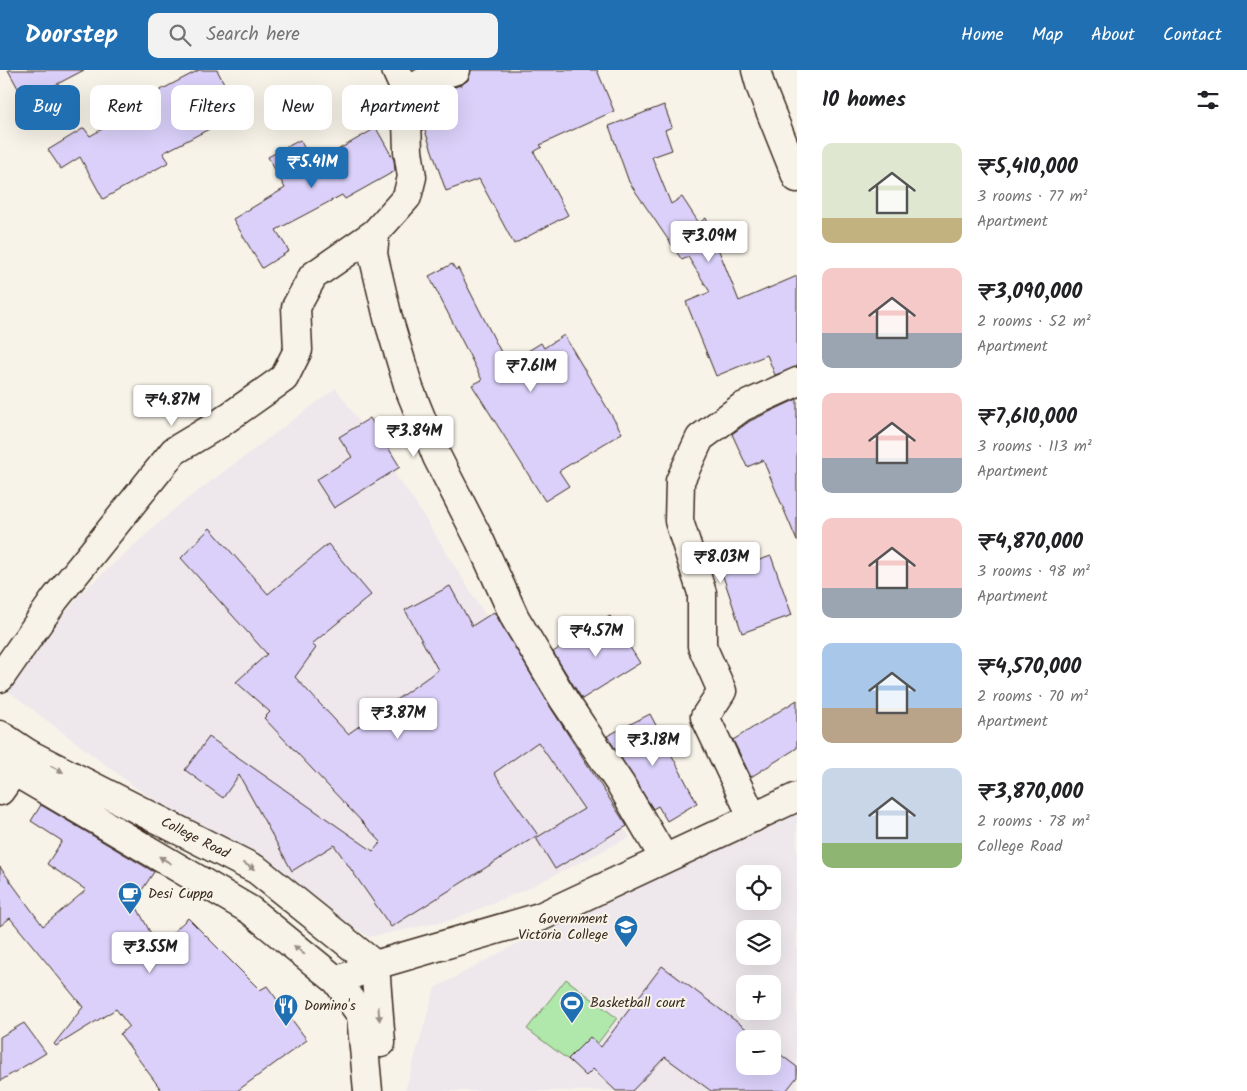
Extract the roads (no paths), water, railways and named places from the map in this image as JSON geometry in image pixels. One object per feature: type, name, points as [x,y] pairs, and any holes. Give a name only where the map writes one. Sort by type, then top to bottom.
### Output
[{"type":"street","points":[[0,678],[55,599],[174,451],[219,424],[284,378],[298,350],[296,307],[314,276],[375,233],[407,197],[412,177],[401,81],[429,79],[456,70]]},
{"type":"street","points":[[756,70],[761,88],[797,178]]},
{"type":"street","points":[[375,233],[373,254],[388,318],[409,388],[437,457],[480,541],[515,618],[564,700],[621,785],[664,858]]},
{"type":"street","points":[[753,818],[705,717],[722,691],[702,646],[702,593],[678,521],[680,481],[700,438],[742,407],[797,382]]},
{"type":"street","name":"College Road","points":[[0,735],[10,769],[250,910],[337,981],[361,1015],[368,1091]]},
{"type":"street","name":"College Road","points":[[10,769],[257,870],[375,965]]},
{"type":"street","points":[[337,981],[375,965],[540,917],[797,797]]},
{"type":"street","points":[[375,965],[386,1091]]},
{"type":"place","name":"Desi Cuppa","points":[[130,915]]},
{"type":"place","name":"Government Victoria College","points":[[626,948]]},
{"type":"place","name":"Basketball court","points":[[572,1024]]},
{"type":"place","name":"Domino's","points":[[286,1027]]}]
